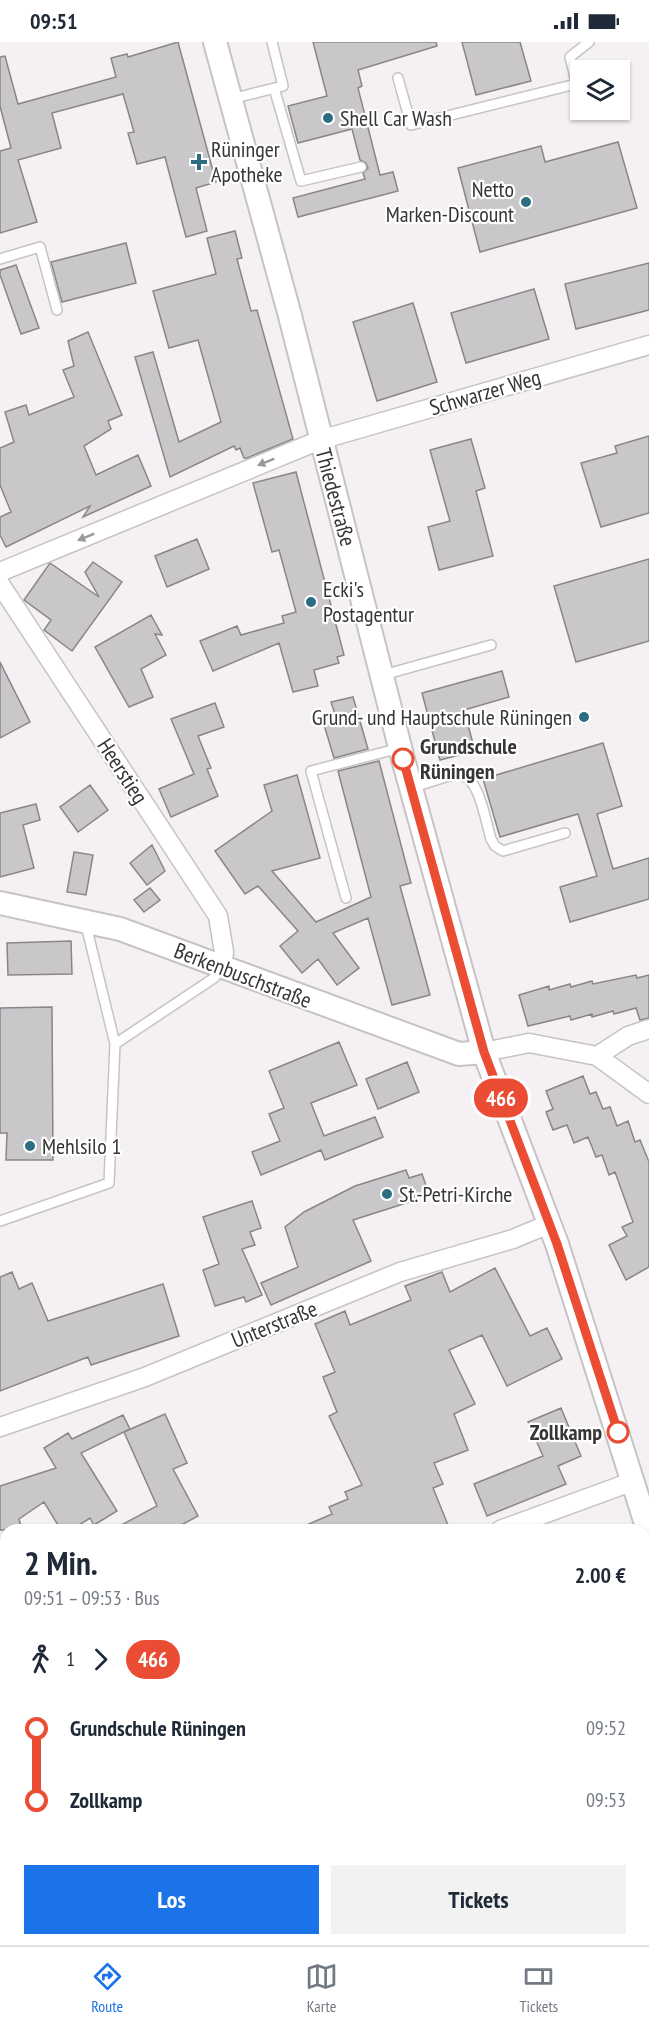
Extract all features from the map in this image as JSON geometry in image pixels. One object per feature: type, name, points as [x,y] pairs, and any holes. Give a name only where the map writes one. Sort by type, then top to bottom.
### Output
[{"type":"street","name":"Thiedestraße","points":[[215,42],[228,100],[289,312],[400,748],[484,1052],[549,1224],[646,1524]]},
{"type":"street","name":"Schwarzer Weg","points":[[321,440],[649,345]]},
{"type":"street","points":[[0,572],[321,440]]},
{"type":"street","name":"Heerstieg","points":[[0,584],[218,916],[224,952],[222,967]]},
{"type":"street","name":"Berkenbuschstraße","points":[[0,903],[120,929],[459,1054],[484,1052]]},
{"type":"street","points":[[597,1056],[628,1036],[649,1029]]},
{"type":"street","points":[[484,1052],[529,1042],[597,1056],[649,1094]]},
{"type":"street","name":"Unterstraße","points":[[0,1427],[145,1377],[400,1272],[513,1239],[549,1224]]},
{"type":"street","points":[[516,1524],[631,1482]]},
{"type":"lane","points":[[228,100],[283,86],[272,42]]},
{"type":"lane","points":[[571,60],[570,57],[589,42]]},
{"type":"lane","points":[[398,78],[411,125],[570,85]]},
{"type":"lane","points":[[274,88],[301,181],[361,167]]},
{"type":"lane","points":[[0,259],[40,247],[57,309]]},
{"type":"lane","points":[[383,675],[491,645]]},
{"type":"lane","points":[[346,898],[311,771],[400,748]]},
{"type":"lane","points":[[411,788],[458,773],[465,775],[473,784],[491,839],[495,846],[503,851],[565,833]]},
{"type":"lane","points":[[0,1221],[109,1183],[115,1044],[85,921]]},
{"type":"lane","points":[[115,1044],[214,978],[222,967]]},
{"type":"building","points":[[178,42],[216,182],[196,188],[207,231],[186,237],[165,157],[137,164],[128,133],[134,132],[123,94],[52,113],[61,148],[18,160],[37,222],[0,233],[0,151],[11,148],[0,106],[0,57],[5,56],[18,104],[116,77],[111,58],[127,54],[128,57]]},
{"type":"building","points":[[313,42],[436,42],[437,46],[358,70],[362,86],[358,88],[380,175],[393,172],[398,191],[298,217],[293,198],[365,179],[363,173],[368,168],[366,163],[360,160],[352,129],[298,143],[288,106],[327,96]]},
{"type":"building","points":[[462,42],[520,42],[531,81],[476,95]]},
{"type":"building","points":[[618,142],[637,208],[480,252],[458,168],[541,146],[545,162]]},
{"type":"building","points":[[235,231],[242,258],[237,259],[251,311],[257,310],[293,439],[247,458],[244,458],[240,448],[236,450],[234,446],[170,477],[135,357],[153,352],[179,442],[221,422],[198,340],[169,348],[153,291],[216,274],[207,238]]},
{"type":"building","points":[[126,243],[136,283],[62,302],[51,262]]},
{"type":"building","points":[[649,263],[649,310],[576,329],[565,284]]},
{"type":"building","points":[[16,265],[39,328],[21,334],[0,275],[0,270]]},
{"type":"building","points":[[534,289],[549,339],[466,363],[451,313]]},
{"type":"building","points":[[413,303],[437,382],[377,401],[353,322]]},
{"type":"building","points":[[88,332],[122,415],[108,421],[111,429],[84,446],[96,475],[138,455],[151,486],[83,517],[90,506],[6,547],[0,535],[0,517],[11,512],[0,485],[0,448],[14,442],[5,412],[26,405],[29,415],[74,397],[63,370],[74,366],[68,341]]},
{"type":"building","points":[[649,436],[649,513],[601,527],[581,463],[617,453],[615,446]]},
{"type":"building","points":[[471,439],[485,488],[476,491],[493,556],[439,570],[428,527],[450,521],[430,450]]},
{"type":"building","points":[[296,472],[344,655],[337,657],[339,663],[314,670],[318,686],[293,692],[279,643],[213,671],[200,641],[237,626],[241,635],[284,623],[282,616],[296,612],[279,550],[272,552],[253,483]]},
{"type":"building","points":[[197,539],[209,569],[167,587],[155,556]]},
{"type":"building","points":[[649,559],[649,641],[576,662],[554,586]]},
{"type":"building","points":[[93,562],[122,582],[72,651],[44,630],[51,620],[24,600],[50,563],[99,597],[85,572]]},
{"type":"building","points":[[151,615],[162,635],[155,634],[166,655],[141,669],[153,697],[129,707],[95,647]]},
{"type":"building","points":[[0,662],[30,722],[0,738]]},
{"type":"building","points":[[502,671],[509,697],[464,710],[475,751],[440,760],[422,693]]},
{"type":"building","points":[[353,697],[368,749],[334,758],[322,718],[335,714],[331,702]]},
{"type":"building","points":[[215,703],[224,727],[198,736],[211,768],[207,769],[218,796],[171,817],[159,789],[194,774],[171,719]]},
{"type":"building","points":[[603,743],[622,806],[597,814],[613,869],[649,858],[649,899],[570,922],[560,887],[597,876],[578,814],[500,837],[483,779]]},
{"type":"building","points":[[379,761],[411,883],[400,886],[430,995],[392,1005],[368,918],[333,933],[359,968],[337,985],[318,959],[302,973],[280,946],[298,931],[258,886],[245,894],[215,851],[272,811],[264,785],[297,775],[320,858],[272,871],[316,922],[371,897],[338,771]]},
{"type":"building","points":[[90,785],[108,810],[78,832],[60,807]]},
{"type":"building","points":[[36,804],[40,820],[23,825],[34,868],[0,877],[0,813]]},
{"type":"building","points":[[152,845],[165,871],[147,885],[130,863]]},
{"type":"building","points":[[74,852],[93,855],[86,895],[67,892]]},
{"type":"building","points":[[150,888],[160,900],[144,912],[134,900]]},
{"type":"building","points":[[71,941],[72,974],[8,975],[7,943]]},
{"type":"building","points":[[636,975],[637,978],[649,975],[649,1018],[640,1020],[636,1008],[592,1017],[592,1014],[571,1020],[570,1016],[528,1026],[519,995],[549,986],[549,990],[570,984],[571,987],[592,981],[593,984]]},
{"type":"building","points":[[52,1007],[53,1160],[6,1160],[7,1133],[0,1133],[0,1008]]},
{"type":"building","points":[[339,1042],[357,1085],[311,1103],[324,1136],[375,1117],[383,1137],[325,1160],[321,1150],[261,1175],[252,1152],[280,1141],[269,1114],[284,1108],[269,1071]]},
{"type":"building","points":[[407,1062],[419,1092],[378,1109],[366,1079]]},
{"type":"building","points":[[583,1076],[590,1094],[596,1092],[603,1109],[610,1107],[617,1126],[628,1121],[635,1142],[640,1140],[649,1162],[649,1267],[626,1280],[609,1245],[627,1236],[622,1227],[633,1222],[615,1172],[609,1175],[602,1155],[596,1157],[588,1137],[574,1143],[567,1125],[553,1130],[546,1112],[553,1109],[546,1091]]},
{"type":"building","points":[[406,1170],[409,1178],[422,1174],[428,1191],[415,1196],[416,1200],[353,1220],[371,1261],[271,1305],[261,1283],[298,1267],[285,1227],[304,1212],[355,1186]]},
{"type":"building","points":[[252,1201],[261,1228],[250,1232],[255,1245],[242,1249],[262,1295],[246,1302],[244,1297],[215,1306],[203,1270],[219,1264],[203,1217]]},
{"type":"building","points":[[495,1268],[530,1336],[547,1328],[562,1359],[507,1386],[482,1335],[449,1350],[475,1404],[454,1414],[468,1450],[434,1463],[443,1484],[433,1488],[448,1524],[309,1524],[332,1514],[329,1507],[348,1499],[345,1492],[362,1485],[329,1416],[337,1412],[323,1377],[335,1372],[315,1324],[345,1311],[350,1325],[411,1300],[405,1286],[442,1272],[450,1292]]},
{"type":"building","points":[[12,1272],[19,1289],[32,1283],[48,1321],[163,1284],[179,1336],[91,1365],[88,1357],[0,1391],[0,1277]]},
{"type":"building","points":[[561,1408],[581,1456],[558,1466],[566,1484],[487,1516],[474,1484],[543,1456],[528,1422]]},
{"type":"building","points":[[165,1414],[187,1463],[173,1469],[198,1516],[183,1524],[123,1524],[157,1506],[124,1432]]},
{"type":"building","points":[[123,1415],[130,1429],[81,1453],[117,1511],[96,1524],[90,1518],[80,1524],[57,1524],[44,1502],[19,1519],[20,1524],[0,1524],[0,1486],[56,1468],[44,1448],[68,1433],[72,1439]]},
{"type":"bus line","name":"466","points":[[403,759],[484,1052],[557,1244],[618,1432]]},
{"type":"place","name":"Shell Car Wash","points":[[328,118]]},
{"type":"place","name":"Rüninger Apotheke","points":[[199,162]]},
{"type":"place","name":"Netto Marken-Discount","points":[[526,202]]},
{"type":"place","name":"Ecki's Postagentur","points":[[311,602]]},
{"type":"place","name":"Grund- und Hauptschule Rüningen","points":[[584,717]]},
{"type":"place","name":"Grundschule Rüningen","points":[[403,759]]},
{"type":"place","name":"Mehlsilo 1","points":[[30,1146]]},
{"type":"place","name":"St.-Petri-Kirche","points":[[387,1194]]},
{"type":"place","name":"Zollkamp","points":[[618,1432]]}]
